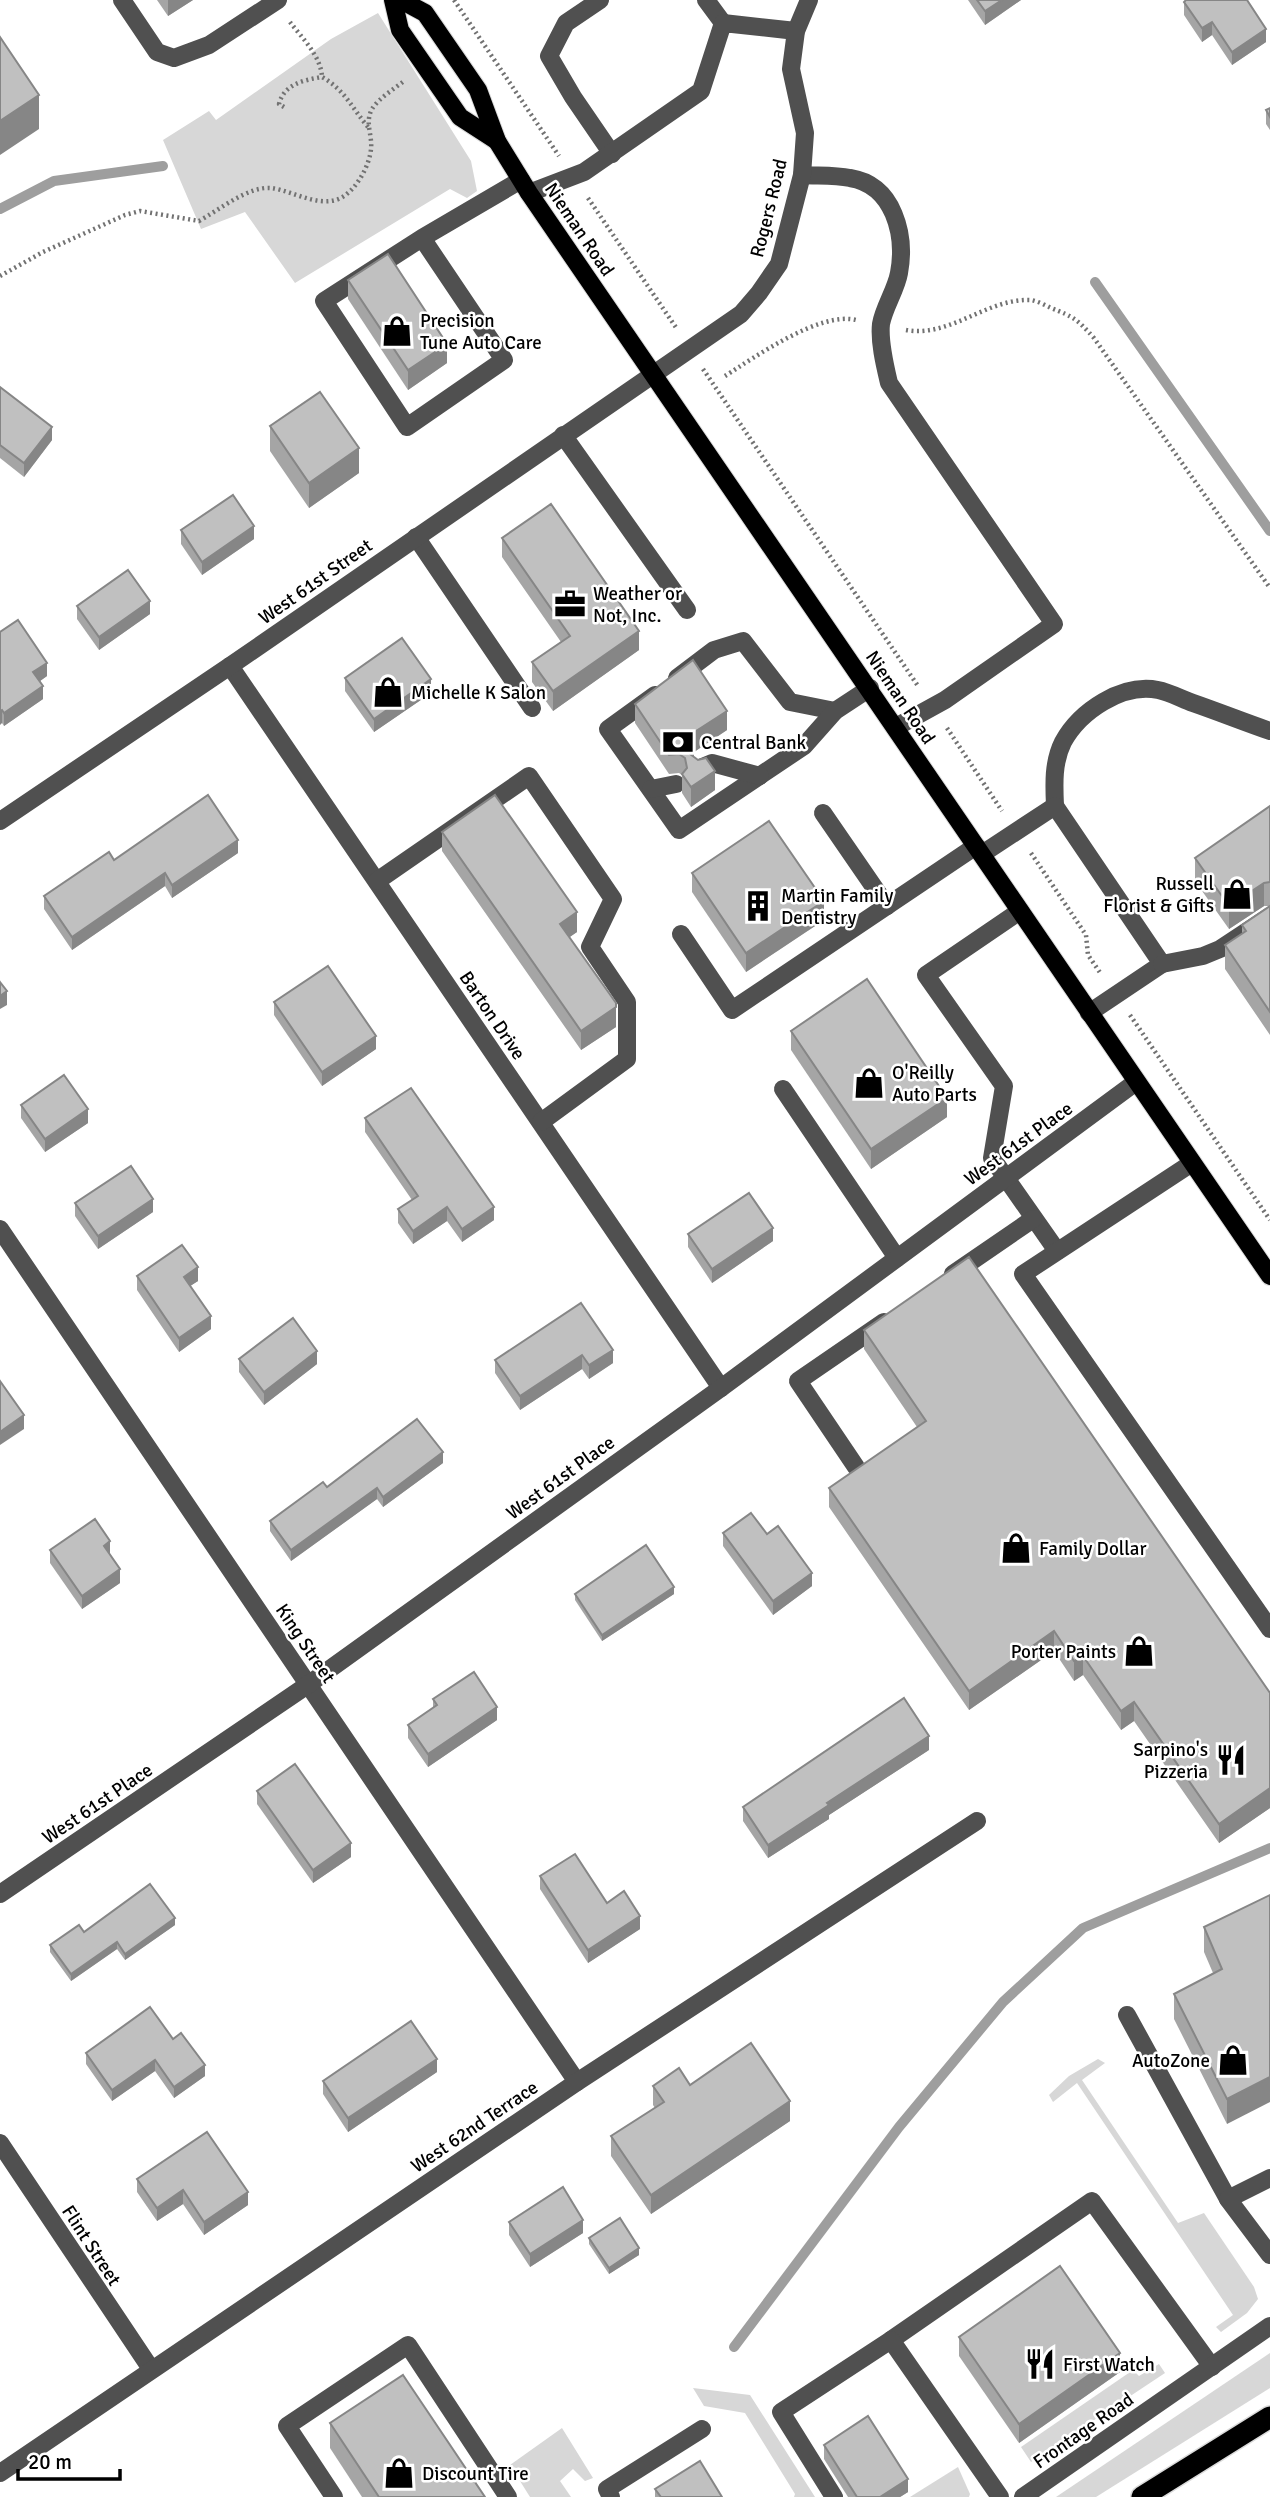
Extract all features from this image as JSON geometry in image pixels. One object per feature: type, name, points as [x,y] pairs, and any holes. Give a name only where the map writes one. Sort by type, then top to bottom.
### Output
[{"type":"highway","points":[[1142,2497],[1270,2417]]},
{"type":"main road","name":"Nieman Road","points":[[393,0],[400,30],[460,117],[497,141]]},
{"type":"main road","name":"Nieman Road","points":[[401,0],[425,13],[478,90],[497,141],[525,186],[1270,1276]]},
{"type":"street","points":[[122,0],[157,52],[174,58],[209,45],[276,1]]},
{"type":"street","points":[[600,0],[566,23],[549,55],[573,97],[612,154]]},
{"type":"street","points":[[706,0],[723,23],[796,31]]},
{"type":"street","name":"Rogers Road","points":[[653,373],[741,314],[779,264],[802,175],[805,133],[792,69],[796,31],[809,0]]},
{"type":"street","points":[[422,238],[504,360],[407,427],[324,301],[422,238],[525,186],[584,172],[612,154],[701,91],[723,23]]},
{"type":"street","points":[[802,175],[853,178],[877,190],[892,206],[900,233],[899,273],[881,325],[889,383],[1054,624],[932,707],[896,727]]},
{"type":"street","name":"West 61st Street","points":[[0,821],[230,666],[653,373]]},
{"type":"street","points":[[563,435],[687,610]]},
{"type":"street","points":[[416,537],[533,708]]},
{"type":"street","points":[[835,711],[790,702],[743,641],[714,650],[608,729],[679,830],[804,747],[835,711],[870,688]]},
{"type":"street","name":"Barton Drive","points":[[230,666],[721,1388]]},
{"type":"street","points":[[1162,964],[1055,806],[1054,777],[1063,743],[1086,715],[1119,693],[1136,689],[1158,690],[1270,731]]},
{"type":"street","points":[[700,768],[712,763],[760,776]]},
{"type":"street","points":[[377,881],[529,776],[613,899],[590,947],[627,1002],[627,1059],[541,1122]]},
{"type":"street","points":[[650,789],[676,784]]},
{"type":"street","points":[[681,934],[732,1010],[887,906],[1055,806]]},
{"type":"street","points":[[823,813],[887,906]]},
{"type":"street","points":[[1020,911],[926,975],[1004,1086],[992,1158],[1056,1251]]},
{"type":"street","points":[[1089,1013],[1162,964],[1203,956],[1220,949],[1270,916]]},
{"type":"street","name":"West 61st Place","points":[[0,1894],[309,1684],[721,1388],[1136,1082]]},
{"type":"street","points":[[783,1089],[897,1258]]},
{"type":"street","points":[[1192,1163],[1023,1274],[1269,1624]]},
{"type":"street","points":[[944,1281],[1033,1219]]},
{"type":"street","name":"King Street","points":[[0,1229],[577,2082]]},
{"type":"street","points":[[856,1467],[798,1381],[899,1312]]},
{"type":"street","name":"West 62nd Terrace","points":[[0,2473],[577,2082],[977,1821]]},
{"type":"street","points":[[1128,2015],[1228,2199],[1270,2255]]},
{"type":"street","name":"Flint Street","points":[[0,2143],[151,2369]]},
{"type":"street","points":[[1228,2199],[1270,2178]]},
{"type":"street","points":[[834,2497],[780,2412],[891,2340],[1092,2201],[1212,2367]]},
{"type":"street","name":"Frontage Road","points":[[1023,2497],[1270,2326]]},
{"type":"street","points":[[891,2340],[1000,2497]]},
{"type":"street","points":[[334,2497],[287,2426],[408,2345],[508,2497]]},
{"type":"street","points":[[611,2497],[607,2489],[702,2429]]},
{"type":"path","points":[[454,0],[1086,934],[1088,955],[1270,1220]]},
{"type":"path","points":[[276,1],[316,58],[322,68],[322,77]]},
{"type":"path","points":[[284,107],[279,104],[281,96],[291,86],[302,80],[322,77],[345,94],[368,127]]},
{"type":"path","points":[[0,276],[43,252],[125,215],[140,211],[199,221],[250,190],[270,188],[323,202],[345,196],[358,182],[370,155],[368,127],[372,110],[408,78]]},
{"type":"path","points":[[1077,318],[1094,338],[1270,588]]},
{"type":"shaded area","points":[[378,13],[471,161],[477,191],[467,198],[450,189],[295,283],[245,212],[201,229],[163,140],[209,111],[216,120],[331,39]]},
{"type":"shaded area","points":[[1098,2059],[1105,2063],[1082,2080],[1178,2223],[1204,2213],[1254,2287],[1258,2299],[1247,2313],[1221,2332],[1216,2327],[1233,2315],[1077,2083],[1053,2102],[1049,2095],[1069,2076]]},
{"type":"shaded area","points":[[1270,2353],[1270,2388],[1096,2497],[1056,2497]]},
{"type":"shaded area","points":[[1159,2364],[1165,2373],[1031,2462],[1021,2447],[1133,2370],[1139,2376]]},
{"type":"shaded area","points":[[693,2388],[750,2395],[815,2497],[794,2497],[795,2494],[745,2413],[704,2406]]},
{"type":"shaded area","points":[[562,2428],[593,2478],[585,2481],[573,2469],[560,2481],[571,2497],[530,2497],[510,2465]]},
{"type":"shaded area","points":[[958,2467],[969,2497],[910,2497]]},
{"type":"building","points":[[977,0],[1002,0],[985,11]]},
{"type":"building","points":[[1247,0],[1266,29],[1232,52],[1212,22],[1202,28],[1184,2]]},
{"type":"building","points":[[0,37],[39,95],[0,121]]},
{"type":"building","name":"Precision Tune Auto Care","points":[[388,254],[447,344],[408,370],[348,280]]},
{"type":"building","points":[[0,387],[52,427],[24,463],[0,445]]},
{"type":"building","points":[[320,392],[359,448],[309,483],[270,426]]},
{"type":"building","points":[[233,495],[254,526],[202,562],[181,530]]},
{"type":"building","name":"Weather or Not, Inc.","points":[[551,504],[639,631],[553,691],[532,662],[570,636],[502,538]]},
{"type":"building","points":[[128,570],[150,601],[99,637],[77,606]]},
{"type":"building","points":[[18,620],[47,663],[33,672],[43,686],[4,713],[0,711],[0,632]]},
{"type":"building","name":"Michelle K Salon","points":[[402,638],[431,679],[374,719],[345,678]]},
{"type":"building","name":"Central Bank","points":[[693,660],[727,711],[690,735],[694,740],[689,747],[690,754],[698,760],[706,758],[715,771],[691,787],[682,774],[687,768],[685,758],[679,754],[669,755],[635,704]]},
{"type":"building","points":[[208,795],[238,840],[172,885],[165,873],[72,937],[44,896],[109,852],[114,860]]},
{"type":"building","points":[[495,795],[577,912],[560,924],[616,1003],[616,1007],[581,1031],[442,832]]},
{"type":"building","points":[[1270,806],[1270,882],[1264,883],[1229,906],[1195,858]]},
{"type":"building","name":"Martin Family Dentistry","points":[[769,821],[824,901],[746,953],[692,873]]},
{"type":"building","points":[[1270,906],[1270,1012],[1225,945],[1246,931],[1242,925]]},
{"type":"building","points":[[328,966],[376,1036],[322,1072],[274,1002]]},
{"type":"building","name":"O'Reilly Auto Parts","points":[[867,979],[947,1098],[871,1149],[791,1031]]},
{"type":"building","points":[[0,982],[7,991],[0,996]]},
{"type":"building","points":[[64,1075],[88,1109],[45,1139],[21,1105]]},
{"type":"building","points":[[411,1088],[494,1207],[462,1229],[447,1207],[413,1231],[398,1209],[418,1196],[365,1118]]},
{"type":"building","points":[[131,1166],[153,1199],[98,1236],[75,1203]]},
{"type":"building","points":[[749,1193],[773,1228],[712,1269],[688,1234]]},
{"type":"building","points":[[182,1245],[198,1267],[184,1277],[211,1316],[179,1338],[137,1276]]},
{"type":"building","points":[[969,1257],[1270,1693],[1270,1788],[1219,1824],[1134,1702],[1121,1711],[1083,1656],[1074,1661],[1054,1631],[969,1691],[829,1488],[926,1421],[864,1330]]},
{"type":"building","points":[[581,1303],[613,1350],[589,1365],[582,1355],[520,1396],[495,1360]]},
{"type":"building","points":[[293,1318],[317,1351],[264,1392],[239,1359]]},
{"type":"building","points":[[0,1381],[24,1415],[0,1432]]},
{"type":"building","points":[[417,1419],[443,1452],[383,1497],[377,1488],[291,1550],[270,1521],[323,1482],[327,1487]]},
{"type":"building","points":[[751,1513],[767,1534],[778,1526],[812,1573],[773,1601],[723,1533]]},
{"type":"building","points":[[95,1519],[110,1541],[104,1546],[120,1569],[82,1596],[50,1550]]},
{"type":"building","points":[[646,1545],[674,1587],[602,1635],[575,1594]]},
{"type":"building","points":[[474,1672],[497,1707],[428,1754],[408,1725],[437,1705],[433,1699]]},
{"type":"building","points":[[904,1698],[929,1736],[768,1845],[743,1807]]},
{"type":"building","points":[[295,1764],[351,1843],[313,1870],[257,1791]]},
{"type":"building","points":[[575,1854],[607,1903],[624,1891],[640,1916],[588,1950],[540,1876]]},
{"type":"building","points":[[150,1884],[175,1918],[125,1954],[117,1942],[71,1974],[50,1945],[79,1925],[84,1932]]},
{"type":"building","name":"AutoZone","points":[[1270,1895],[1270,2077],[1227,2099],[1174,1994],[1222,1969],[1204,1927]]},
{"type":"building","points":[[150,2007],[173,2039],[181,2033],[205,2065],[174,2087],[155,2060],[112,2090],[86,2053]]},
{"type":"building","points":[[411,2021],[437,2059],[348,2118],[323,2081]]},
{"type":"building","points":[[751,2043],[790,2101],[651,2195],[611,2136],[664,2102],[653,2086],[679,2068],[690,2085]]},
{"type":"building","points":[[207,2132],[248,2192],[204,2222],[183,2190],[157,2208],[137,2179]]},
{"type":"building","points":[[563,2187],[583,2220],[530,2254],[509,2222]]},
{"type":"building","points":[[620,2218],[639,2248],[609,2268],[589,2238]]},
{"type":"building","name":"First Watch","points":[[1060,2266],[1120,2353],[1019,2424],[959,2337]]},
{"type":"building","name":"Discount Tire","points":[[403,2375],[485,2497],[379,2497],[330,2423]]},
{"type":"building","points":[[868,2416],[908,2479],[880,2497],[857,2497],[824,2445]]},
{"type":"building","points":[[700,2461],[722,2497],[661,2497],[655,2489]]},
{"type":"waterway","points":[[0,209],[54,181],[163,166]]},
{"type":"waterway","points":[[1095,282],[1270,531]]},
{"type":"waterway","points":[[734,2347],[899,2127],[1003,2002],[1083,1928],[1270,1848]]},
{"type":"place","name":"Precision Tune Auto Care","points":[[397,331]]},
{"type":"place","name":"Weather or Not, Inc.","points":[[570,604]]},
{"type":"place","name":"Michelle K Salon","points":[[388,692]]},
{"type":"place","name":"Central Bank","points":[[678,742]]},
{"type":"place","name":"Russell Florist & Gifts","points":[[1237,894]]},
{"type":"place","name":"Martin Family Dentistry","points":[[758,906]]},
{"type":"place","name":"O'Reilly Auto Parts","points":[[869,1083]]},
{"type":"place","name":"Family Dollar","points":[[1016,1548]]},
{"type":"place","name":"Porter Paints","points":[[1139,1651]]},
{"type":"place","name":"Sarpino's Pizzeria","points":[[1231,1760]]},
{"type":"place","name":"AutoZone","points":[[1233,2060]]},
{"type":"place","name":"First Watch","points":[[1040,2364]]},
{"type":"place","name":"Discount Tire","points":[[399,2473]]}]
